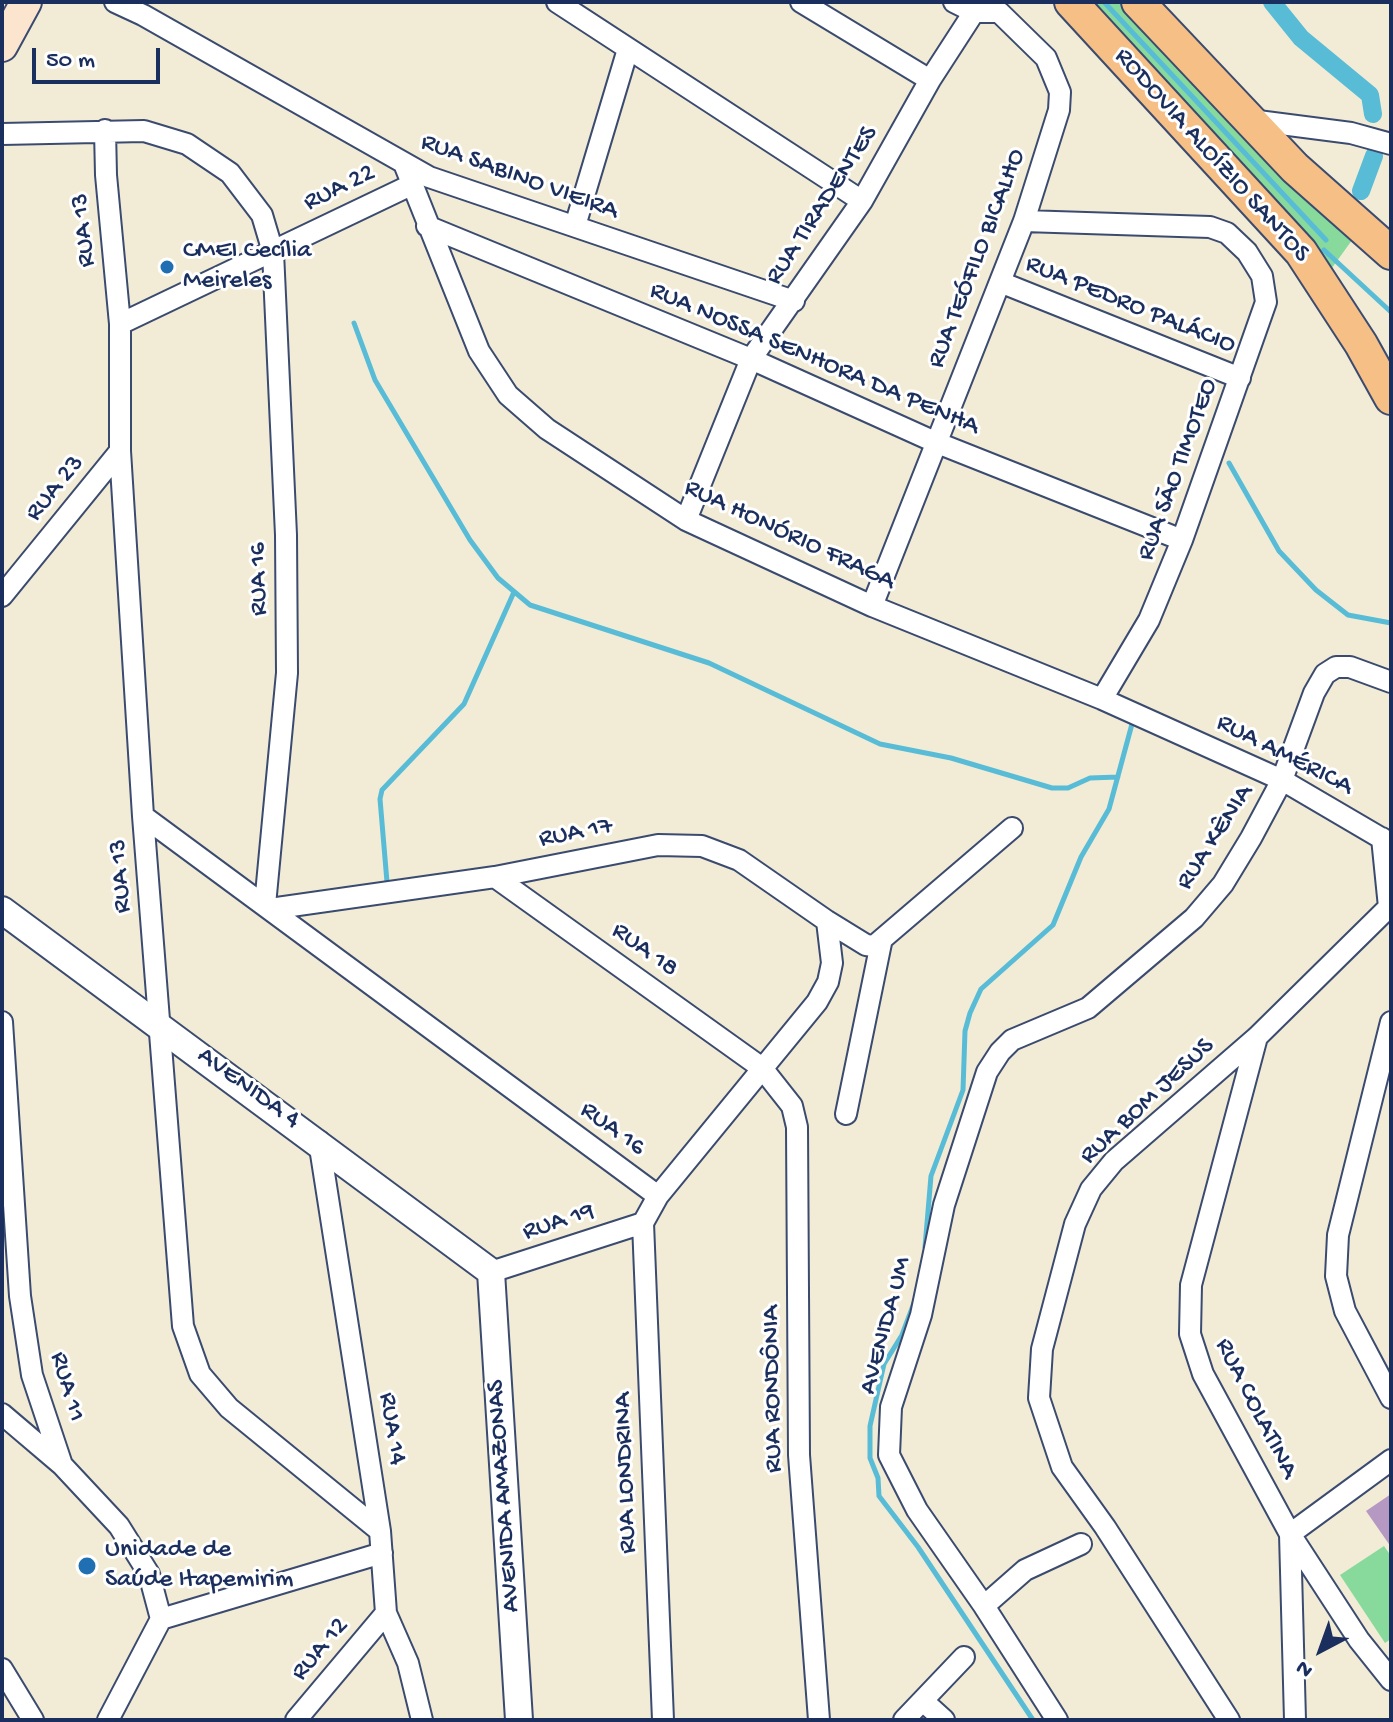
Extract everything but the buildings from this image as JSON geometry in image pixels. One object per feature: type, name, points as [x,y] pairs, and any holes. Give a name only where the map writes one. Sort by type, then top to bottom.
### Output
[{"type":"main road","points":[[2,46],[26,2]]},
{"type":"main road","name":"RODOVIA ALOÍZIO SANTOS","points":[[1071,2],[1301,252],[1361,344],[1391,398]]},
{"type":"main road","name":"RODOVIA ALOÍZIO SANTOS","points":[[1138,2],[1334,205],[1391,253]]},
{"type":"street","name":"RUA SABINO VIEIRA","points":[[115,2],[143,15],[408,176],[575,226],[794,301]]},
{"type":"street","points":[[557,2],[862,201]]},
{"type":"street","points":[[801,2],[930,80]]},
{"type":"street","name":"RUA TEÓFILO BICALHO","points":[[872,606],[1024,221],[1059,110],[1060,92],[1046,58],[1009,19],[999,12],[974,12],[954,2]]},
{"type":"street","name":"RUA TIRADENTES","points":[[686,520],[751,359],[862,201],[930,80],[974,12]]},
{"type":"street","points":[[575,226],[628,49]]},
{"type":"street","points":[[1250,120],[1351,133],[1391,144]]},
{"type":"street","name":"RUA 13","points":[[105,130],[106,175],[120,324],[120,451],[143,816],[183,1326],[200,1374],[229,1408],[380,1531]]},
{"type":"street","name":"RUA 16","points":[[2,134],[144,131],[187,144],[230,173],[262,215],[273,252],[286,535],[287,673],[267,907]]},
{"type":"street","name":"RUA HONÓRIO FRAGA","points":[[408,176],[479,351],[508,395],[547,429],[686,520],[872,606],[1123,709]]},
{"type":"street","name":"RUA 22","points":[[120,324],[273,252],[408,176]]},
{"type":"street","name":"RUA SÃO TIMOTEO","points":[[1024,221],[1210,227],[1227,233],[1247,252],[1262,276],[1266,302],[1182,540],[1149,620],[1102,699]]},
{"type":"street","name":"RUA NOSSA SENHORA DA PENHA","points":[[427,226],[751,359],[935,442],[1182,540]]},
{"type":"street","name":"RUA PEDRO PALÁCIO","points":[[1000,282],[1240,378]]},
{"type":"street","name":"RUA 23","points":[[2,596],[120,451]]},
{"type":"street","name":"RUA KÊNIA","points":[[1000,1052],[1012,1040],[1088,1008],[1194,918],[1223,884],[1282,780],[1314,693],[1325,674],[1336,667],[1350,667],[1391,682]]},
{"type":"street","name":"RUA AMÉRICA","points":[[1123,709],[1282,780],[1386,841]]},
{"type":"street","name":"RUA 16","points":[[143,816],[658,1196]]},
{"type":"street","points":[[846,1114],[873,944],[1012,828]]},
{"type":"street","points":[[1386,841],[1390,907]]},
{"type":"street","name":"RUA 17","points":[[267,907],[495,877],[658,845],[702,846],[739,860],[827,921],[873,944]]},
{"type":"street","name":"RUA 18","points":[[495,877],[762,1068]]},
{"type":"street","name":"RUA BOM JESUS","points":[[1229,1720],[1105,1527],[1062,1467],[1039,1398],[1042,1349],[1075,1224],[1091,1189],[1114,1161],[1257,1037],[1390,907]]},
{"type":"street","name":"AVENIDA 4","points":[[2,910],[319,1141],[491,1272]]},
{"type":"street","points":[[643,1223],[658,1196],[817,1002],[828,982],[832,963],[827,921]]},
{"type":"street","name":"RUA 11","points":[[2,1022],[20,1296],[32,1375],[62,1465],[119,1526],[149,1574],[161,1619]]},
{"type":"street","points":[[1391,1022],[1338,1235],[1336,1276],[1345,1311],[1391,1398]]},
{"type":"street","name":"RUA COLATINA","points":[[1257,1037],[1191,1285],[1190,1334],[1203,1374],[1290,1534],[1359,1640],[1391,1680]]},
{"type":"street","name":"AVENIDA UM","points":[[1000,1052],[987,1072],[944,1205],[921,1315],[891,1407],[889,1455],[917,1510],[984,1606],[1057,1720]]},
{"type":"street","name":"RUA RONDÔNIA","points":[[762,1068],[792,1106],[797,1127],[799,1455],[819,1720]]},
{"type":"street","name":"RUA 14","points":[[319,1141],[380,1531],[386,1613],[408,1663],[422,1720]]},
{"type":"street","name":"RUA 19","points":[[491,1272],[643,1223]]},
{"type":"street","name":"RUA LONDRINA","points":[[643,1223],[663,1720]]},
{"type":"street","name":"AVENIDA AMAZONAS","points":[[491,1272],[519,1720]]},
{"type":"street","points":[[2,1414],[62,1465]]},
{"type":"street","points":[[1295,1720],[1290,1534],[1391,1460]]},
{"type":"street","points":[[984,1606],[1034,1565],[1081,1544]]},
{"type":"street","points":[[108,1720],[161,1619],[382,1553]]},
{"type":"street","name":"RUA 12","points":[[296,1720],[386,1613]]},
{"type":"street","points":[[904,1720],[964,1657]]},
{"type":"street","points":[[2,1669],[33,1720]]},
{"type":"street","points":[[923,1701],[944,1720]]},
{"type":"green space","points":[[1085,2],[1124,2],[1355,236],[1329,272]]},
{"type":"green space","points":[[1384,1546],[1391,1556],[1391,1639],[1385,1643],[1340,1575]]},
{"type":"waterway","points":[[1104,2],[1326,240]]},
{"type":"waterway","points":[[1272,2],[1301,38],[1370,95],[1373,114]]},
{"type":"waterway","points":[[1361,191],[1374,156]]},
{"type":"waterway","points":[[1324,250],[1391,312]]},
{"type":"waterway","points":[[354,323],[375,380],[470,540],[498,578],[530,605],[709,663],[880,744],[951,758],[1052,788],[1068,788],[1090,778],[1118,777]]},
{"type":"waterway","points":[[1229,463],[1279,551],[1316,590],[1348,615],[1391,623]]},
{"type":"waterway","points":[[387,882],[380,799],[382,790],[464,704],[514,592]]},
{"type":"waterway","points":[[925,1247],[931,1176],[963,1090],[965,1031],[970,1013],[981,989],[1053,925],[1081,857],[1109,809],[1132,724]]},
{"type":"waterway","points":[[914,1303],[902,1335],[884,1364],[870,1426],[870,1458],[878,1478],[879,1496],[918,1547],[1033,1720]]},
{"type":"place","name":"CMEI Cecília Meireles","points":[[167,267]]},
{"type":"place","name":"Unidade de Saúde Itapemirim","points":[[87,1566]]}]
